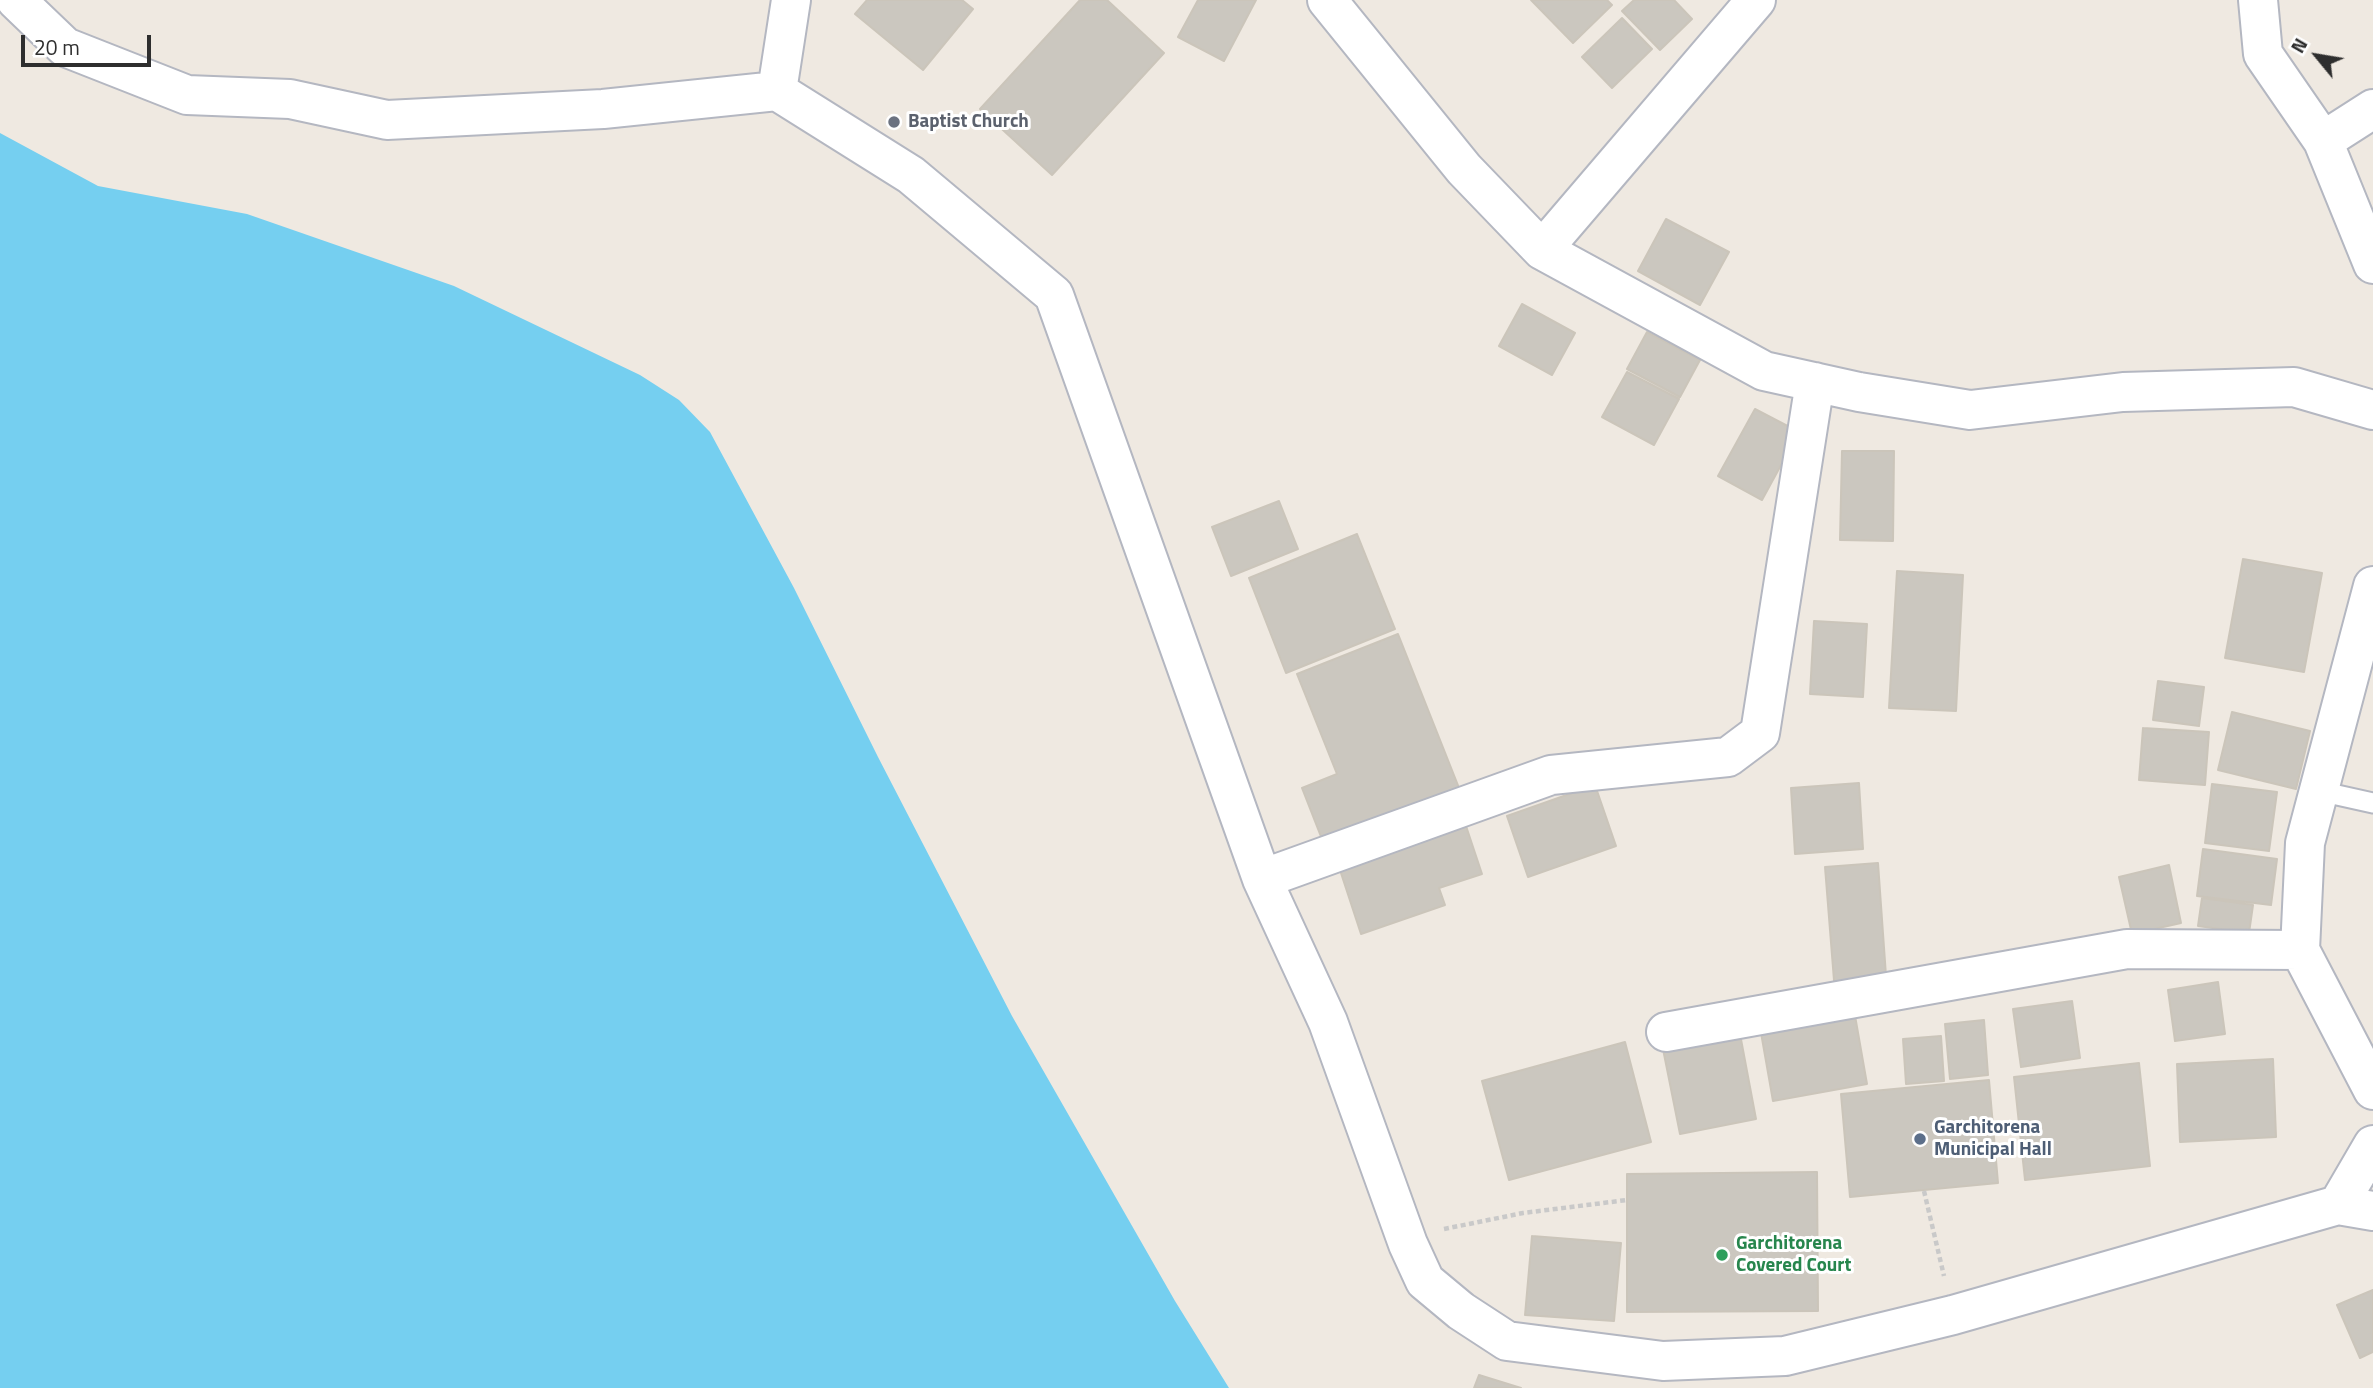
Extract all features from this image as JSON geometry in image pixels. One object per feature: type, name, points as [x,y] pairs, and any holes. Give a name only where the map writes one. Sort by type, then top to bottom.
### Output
[{"type":"street","points":[[16,0],[65,47],[187,95],[290,99],[387,120],[603,109],[777,91],[911,175],[1054,295],[1262,879],[1328,1022],[1408,1244],[1426,1281],[1461,1311],[1507,1341],[1662,1361],[1785,1356],[1953,1315],[2355,1208],[2373,1145]]},
{"type":"street","points":[[777,91],[791,0]]},
{"type":"street","points":[[1327,0],[1464,169],[1542,250],[1764,371],[1969,410],[2123,392],[2294,387],[2373,410]]},
{"type":"street","points":[[1542,250],[1756,0]]},
{"type":"street","points":[[2258,0],[2263,54],[2323,141],[2373,264]]},
{"type":"street","points":[[2323,141],[2373,109]]},
{"type":"street","points":[[1262,879],[1552,775],[1728,757],[1760,733],[1815,382]]},
{"type":"street","points":[[2373,586],[2305,844],[2301,950],[2373,1090]]},
{"type":"street","points":[[1666,1032],[2127,949],[2301,950]]},
{"type":"lane","points":[[2319,790],[2373,803]]},
{"type":"path","points":[[1924,1191],[1953,1315]]},
{"type":"path","points":[[1408,1244],[1441,1230],[1523,1213],[1627,1200]]},
{"type":"water","points":[[0,133],[98,186],[247,214],[454,286],[640,375],[679,400],[710,432],[794,588],[1012,1016],[1175,1301],[1229,1388],[0,1388]]},
{"type":"building","points":[[867,0],[962,0],[973,9],[923,70],[855,14]]},
{"type":"building","points":[[1080,0],[1107,0],[1164,53],[1052,175],[980,109]]},
{"type":"building","points":[[1198,0],[1256,0],[1224,61],[1178,37]]},
{"type":"building","points":[[1531,0],[1607,0],[1612,5],[1573,43]]},
{"type":"building","points":[[1634,0],[1674,0],[1692,19],[1660,50],[1622,11]]},
{"type":"building","points":[[1622,18],[1652,49],[1612,88],[1582,57]]},
{"type":"building","points":[[1666,219],[1729,252],[1700,305],[1638,271]]},
{"type":"building","points":[[1522,304],[1575,333],[1552,375],[1499,346]]},
{"type":"building","points":[[1647,332],[1700,360],[1680,397],[1627,369]]},
{"type":"building","points":[[1627,372],[1679,399],[1654,445],[1602,417]]},
{"type":"building","points":[[1755,409],[1799,432],[1762,500],[1718,476]]},
{"type":"building","points":[[1842,451],[1894,451],[1893,541],[1840,540]]},
{"type":"building","points":[[1279,501],[1298,549],[1231,576],[1212,527]]},
{"type":"building","points":[[1357,534],[1395,629],[1286,673],[1249,578]]},
{"type":"building","points":[[2243,559],[2322,573],[2304,672],[2225,658]]},
{"type":"building","points":[[1897,571],[1963,575],[1956,711],[1889,708]]},
{"type":"building","points":[[1814,621],[1867,624],[1863,697],[1810,694]]},
{"type":"building","points":[[1398,634],[1463,798],[1327,852],[1302,788],[1337,774],[1297,674]]},
{"type":"building","points":[[2158,681],[2204,687],[2199,726],[2153,720]]},
{"type":"building","points":[[2232,712],[2310,731],[2296,789],[2218,770]]},
{"type":"building","points":[[2143,728],[2209,732],[2205,785],[2139,780]]},
{"type":"building","points":[[1859,783],[1863,849],[1795,854],[1791,788]]},
{"type":"building","points":[[2212,784],[2277,792],[2269,851],[2205,843]]},
{"type":"building","points":[[1595,785],[1616,846],[1528,877],[1507,816]]},
{"type":"building","points":[[1466,826],[1482,874],[1439,888],[1445,905],[1361,934],[1340,870]]},
{"type":"building","points":[[2203,849],[2277,859],[2271,905],[2197,896]]},
{"type":"building","points":[[1878,863],[1887,990],[1835,993],[1825,867]]},
{"type":"building","points":[[2169,865],[2181,923],[2132,934],[2119,877]]},
{"type":"building","points":[[2202,898],[2253,905],[2249,933],[2198,926]]},
{"type":"building","points":[[2218,982],[2225,1034],[2175,1041],[2168,990]]},
{"type":"building","points":[[2072,1001],[2080,1058],[2021,1067],[2013,1009]]},
{"type":"building","points":[[1854,1010],[1867,1084],[1773,1101],[1760,1027]]},
{"type":"building","points":[[1984,1020],[1988,1075],[1950,1079],[1945,1024]]},
{"type":"building","points":[[1740,1034],[1756,1119],[1680,1134],[1663,1049]]},
{"type":"building","points":[[1941,1036],[1944,1081],[1906,1084],[1903,1039]]},
{"type":"building","points":[[1625,1042],[1651,1142],[1509,1180],[1482,1081]]},
{"type":"building","points":[[2273,1059],[2276,1137],[2180,1142],[2177,1064]]},
{"type":"building","points":[[2139,1063],[2150,1166],[2025,1180],[2014,1077]]},
{"type":"building","name":"Garchitorena Municipal Hall","points":[[1989,1080],[1998,1183],[1850,1197],[1841,1094]]},
{"type":"building","name":"Garchitorena Covered Court","points":[[1817,1172],[1818,1311],[1627,1312],[1627,1174]]},
{"type":"building","points":[[1532,1236],[1621,1243],[1614,1321],[1525,1315]]},
{"type":"building","points":[[2373,1290],[2373,1352],[2360,1358],[2337,1305]]},
{"type":"building","points":[[1479,1375],[1521,1388],[1474,1388]]},
{"type":"place","name":"Baptist Church","points":[[894,122]]},
{"type":"place","name":"Garchitorena Municipal Hall","points":[[1920,1139]]},
{"type":"place","name":"Garchitorena Covered Court","points":[[1722,1255]]}]
